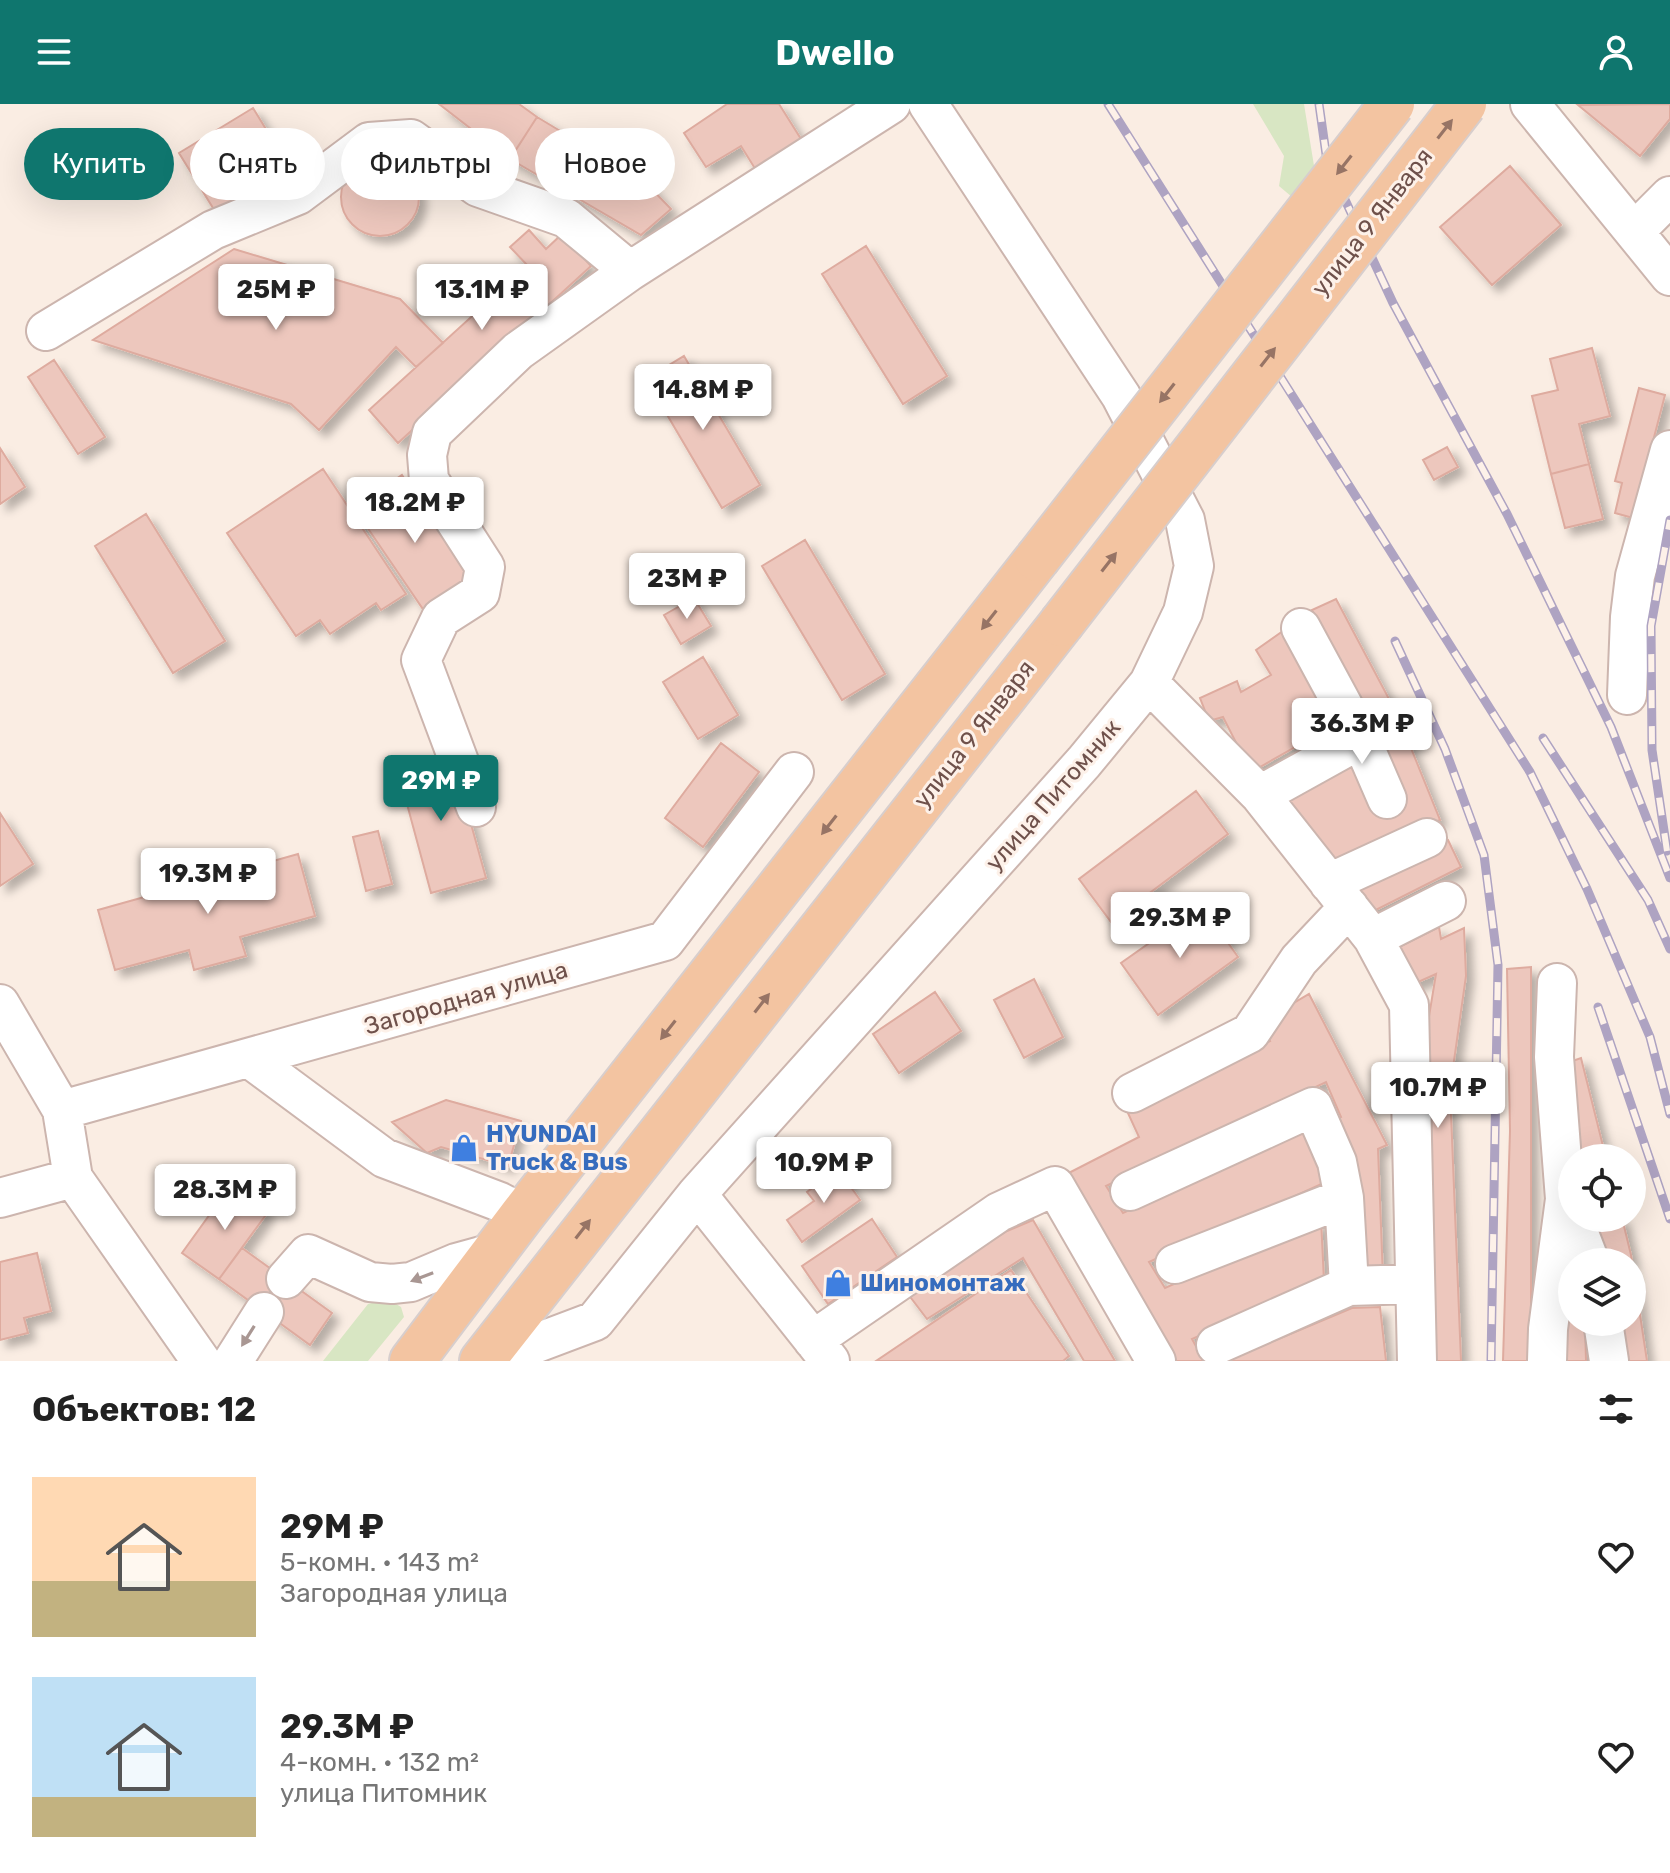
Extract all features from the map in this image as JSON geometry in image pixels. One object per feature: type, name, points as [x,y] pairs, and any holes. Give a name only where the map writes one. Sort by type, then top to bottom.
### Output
[{"type":"main road","points":[[412,1361],[523,1214],[1392,104]]},
{"type":"main road","name":"улица 9 Января","points":[[482,1361],[1061,624],[1464,104]]},
{"type":"street","points":[[476,807],[421,660],[441,618],[480,593],[485,567],[429,480],[427,455],[432,433],[518,351],[630,271],[891,104]]},
{"type":"street","name":"улица Питомник","points":[[489,1361],[595,1321],[697,1194],[1084,762],[1149,683],[1183,612],[1194,566],[1185,520],[1121,396],[928,104]]},
{"type":"street","points":[[1530,104],[1670,276]]},
{"type":"street","points":[[46,331],[213,230],[298,195],[369,142],[411,139],[478,187],[566,218],[630,271]]},
{"type":"street","points":[[1635,231],[1670,196]]},
{"type":"street","points":[[1627,695],[1635,576],[1670,450]]},
{"type":"street","points":[[1301,628],[1361,739],[1387,799]]},
{"type":"street","points":[[1149,683],[1260,795],[1373,938],[1409,1005],[1417,1361]]},
{"type":"street","points":[[1260,795],[1361,739]]},
{"type":"street","name":"Загородная улица","points":[[62,1110],[665,941],[794,772]]},
{"type":"street","points":[[1132,1093],[1250,1033],[1339,895],[1427,838]]},
{"type":"street","points":[[1373,938],[1446,901]]},
{"type":"street","points":[[1557,983],[1554,1057],[1563,1144]]},
{"type":"street","points":[[0,1004],[62,1110],[73,1178],[201,1361]]},
{"type":"street","points":[[249,1058],[384,1158],[500,1202],[523,1214]]},
{"type":"street","points":[[1130,1191],[1313,1107],[1337,1162],[1344,1198],[1349,1286]]},
{"type":"street","points":[[0,1198],[73,1178]]},
{"type":"street","points":[[697,1194],[822,1350],[999,1212],[1055,1186],[1156,1361]]},
{"type":"street","points":[[1175,1264],[1344,1198]]},
{"type":"street","points":[[1547,1361],[1548,1329],[1566,1232]]},
{"type":"street","points":[[286,1279],[308,1254],[370,1282],[392,1284],[411,1282],[456,1263],[496,1252]]},
{"type":"street","points":[[1216,1345],[1349,1286],[1415,1284]]},
{"type":"street","points":[[233,1361],[264,1312]]},
{"type":"street","points":[[1605,1336],[1609,1361]]},
{"type":"green space","points":[[1253,104],[1304,104],[1315,172],[1292,197],[1279,186],[1284,156]]},
{"type":"green space","points":[[388,1299],[401,1307],[404,1317],[368,1361],[323,1361],[368,1304]]},
{"type":"building","points":[[439,104],[519,104],[537,117],[519,145],[519,128],[470,128]]},
{"type":"building","points":[[727,104],[779,104],[806,147],[759,175],[741,146],[706,167],[684,133]]},
{"type":"building","points":[[1670,104],[1670,119],[1640,156],[1578,105]]},
{"type":"building","points":[[253,108],[265,128],[220,128]]},
{"type":"building","points":[[537,117],[555,128],[535,128],[535,174],[519,164],[519,145]]},
{"type":"building","points":[[190,146],[190,171],[179,153]]},
{"type":"building","points":[[1510,166],[1561,225],[1492,285],[1440,227]]},
{"type":"building","points":[[208,200],[243,200],[218,216]]},
{"type":"building","points":[[341,200],[419,200],[412,219],[402,229],[380,236],[358,229],[348,219]]},
{"type":"building","points":[[581,200],[662,200],[671,209],[641,235]]},
{"type":"building","points":[[529,230],[546,249],[562,234],[591,266],[398,443],[369,410],[480,309],[462,289],[480,272],[499,292],[528,266],[510,247]]},
{"type":"building","points":[[866,246],[947,376],[903,404],[822,274]]},
{"type":"building","points":[[234,249],[400,299],[443,343],[416,367],[396,347],[319,430],[291,404],[93,340]]},
{"type":"building","points":[[1592,348],[1610,416],[1579,424],[1589,464],[1551,474],[1532,396],[1558,390],[1550,359]]},
{"type":"building","points":[[684,356],[760,485],[722,508],[646,379]]},
{"type":"building","points":[[54,360],[105,437],[78,454],[28,377]]},
{"type":"building","points":[[1639,388],[1665,395],[1633,518],[1615,513],[1622,483],[1615,481]]},
{"type":"building","points":[[1447,447],[1458,467],[1434,480],[1423,460]]},
{"type":"building","points":[[0,448],[25,487],[0,504]]},
{"type":"building","points":[[1589,464],[1603,519],[1565,528],[1551,474]]},
{"type":"building","points":[[323,469],[406,594],[381,610],[376,603],[330,634],[320,620],[296,636],[227,533]]},
{"type":"building","points":[[402,475],[475,581],[427,615],[354,508]]},
{"type":"building","points":[[146,514],[225,641],[173,673],[95,546]]},
{"type":"building","points":[[805,540],[885,674],[842,700],[762,566]]},
{"type":"building","points":[[694,598],[711,626],[681,644],[664,615]]},
{"type":"building","points":[[1336,599],[1398,716],[1440,820],[1329,868],[1285,800],[1350,760],[1376,815],[1402,806],[1370,726],[1312,610]]},
{"type":"building","points":[[1283,631],[1341,738],[1312,753],[1306,741],[1251,772],[1223,717],[1209,721],[1200,698],[1237,681],[1241,692],[1271,675],[1256,650]]},
{"type":"building","points":[[703,657],[738,715],[698,739],[663,682]]},
{"type":"building","points":[[721,743],[759,772],[703,847],[665,818]]},
{"type":"building","points":[[451,752],[486,878],[431,893],[397,767]]},
{"type":"building","points":[[1196,791],[1228,834],[1111,922],[1079,879]]},
{"type":"building","points":[[0,813],[33,864],[0,886]]},
{"type":"building","points":[[378,831],[392,884],[366,891],[353,837]]},
{"type":"building","points":[[1448,840],[1461,867],[1362,917],[1349,889]]},
{"type":"building","points":[[298,854],[315,916],[240,937],[246,956],[194,970],[189,950],[115,970],[98,910]]},
{"type":"building","points":[[1202,906],[1238,957],[1158,1015],[1121,963]]},
{"type":"building","points":[[1439,927],[1441,939],[1464,928],[1466,976],[1450,1089],[1461,1361],[1427,1361],[1418,1083],[1436,974],[1407,987],[1389,952]]},
{"type":"building","points":[[1531,967],[1531,1361],[1503,1361],[1510,1131],[1507,969]]},
{"type":"building","points":[[1034,979],[1063,1037],[1024,1058],[994,1000]]},
{"type":"building","points":[[935,992],[961,1031],[899,1073],[873,1034]]},
{"type":"building","points":[[1309,994],[1387,1145],[1378,1149],[1383,1278],[1356,1279],[1332,1121],[1341,1117],[1326,1082],[1106,1186],[1123,1213],[1302,1130],[1326,1182],[1149,1262],[1165,1288],[1321,1219],[1324,1281],[1192,1339],[1204,1361],[1168,1361],[1059,1178],[1139,1137],[1127,1111],[1270,1041],[1260,1023]]},
{"type":"building","points":[[1581,1058],[1602,1144],[1573,1144],[1558,1066]]},
{"type":"building","points":[[446,1100],[521,1121],[508,1166],[441,1147],[427,1153],[392,1122]]},
{"type":"building","points":[[838,1169],[860,1200],[802,1242],[787,1220],[814,1201],[807,1192]]},
{"type":"building","points":[[231,1185],[268,1212],[219,1279],[182,1253]]},
{"type":"building","points":[[872,1219],[897,1257],[828,1304],[802,1266]]},
{"type":"building","points":[[1033,1220],[1115,1361],[1084,1361],[1023,1258],[927,1319],[908,1294],[1007,1231]]},
{"type":"building","points":[[1591,1232],[1625,1232],[1629,1248],[1593,1248]]},
{"type":"building","points":[[242,1248],[332,1313],[310,1345],[219,1279]]},
{"type":"building","points":[[37,1253],[51,1311],[24,1318],[28,1333],[0,1340],[0,1262]]},
{"type":"building","points":[[1011,1270],[1069,1356],[1063,1361],[876,1361]]},
{"type":"building","points":[[1380,1307],[1386,1361],[1226,1361],[1352,1308]]},
{"type":"building","points":[[1564,1336],[1585,1336],[1586,1361],[1560,1361]]},
{"type":"building","points":[[1610,1336],[1643,1336],[1647,1361],[1614,1361]]},
{"type":"railway","points":[[1108,104],[1530,772],[1587,889],[1650,1037],[1670,1114]]},
{"type":"railway","points":[[1319,104],[1327,161],[1393,303],[1507,514],[1611,727],[1670,878]]},
{"type":"railway","points":[[1667,851],[1652,750],[1651,626],[1670,520]]},
{"type":"railway","points":[[1395,641],[1445,749],[1484,855],[1498,965],[1491,1361]]},
{"type":"railway","points":[[1543,738],[1648,900],[1670,949]]},
{"type":"railway","points":[[1598,1007],[1670,1219]]},
{"type":"place","name":"HYUNDAI Truck & Bus","points":[[464,1148]]},
{"type":"place","name":"Шиномонтаж","points":[[838,1283]]}]
